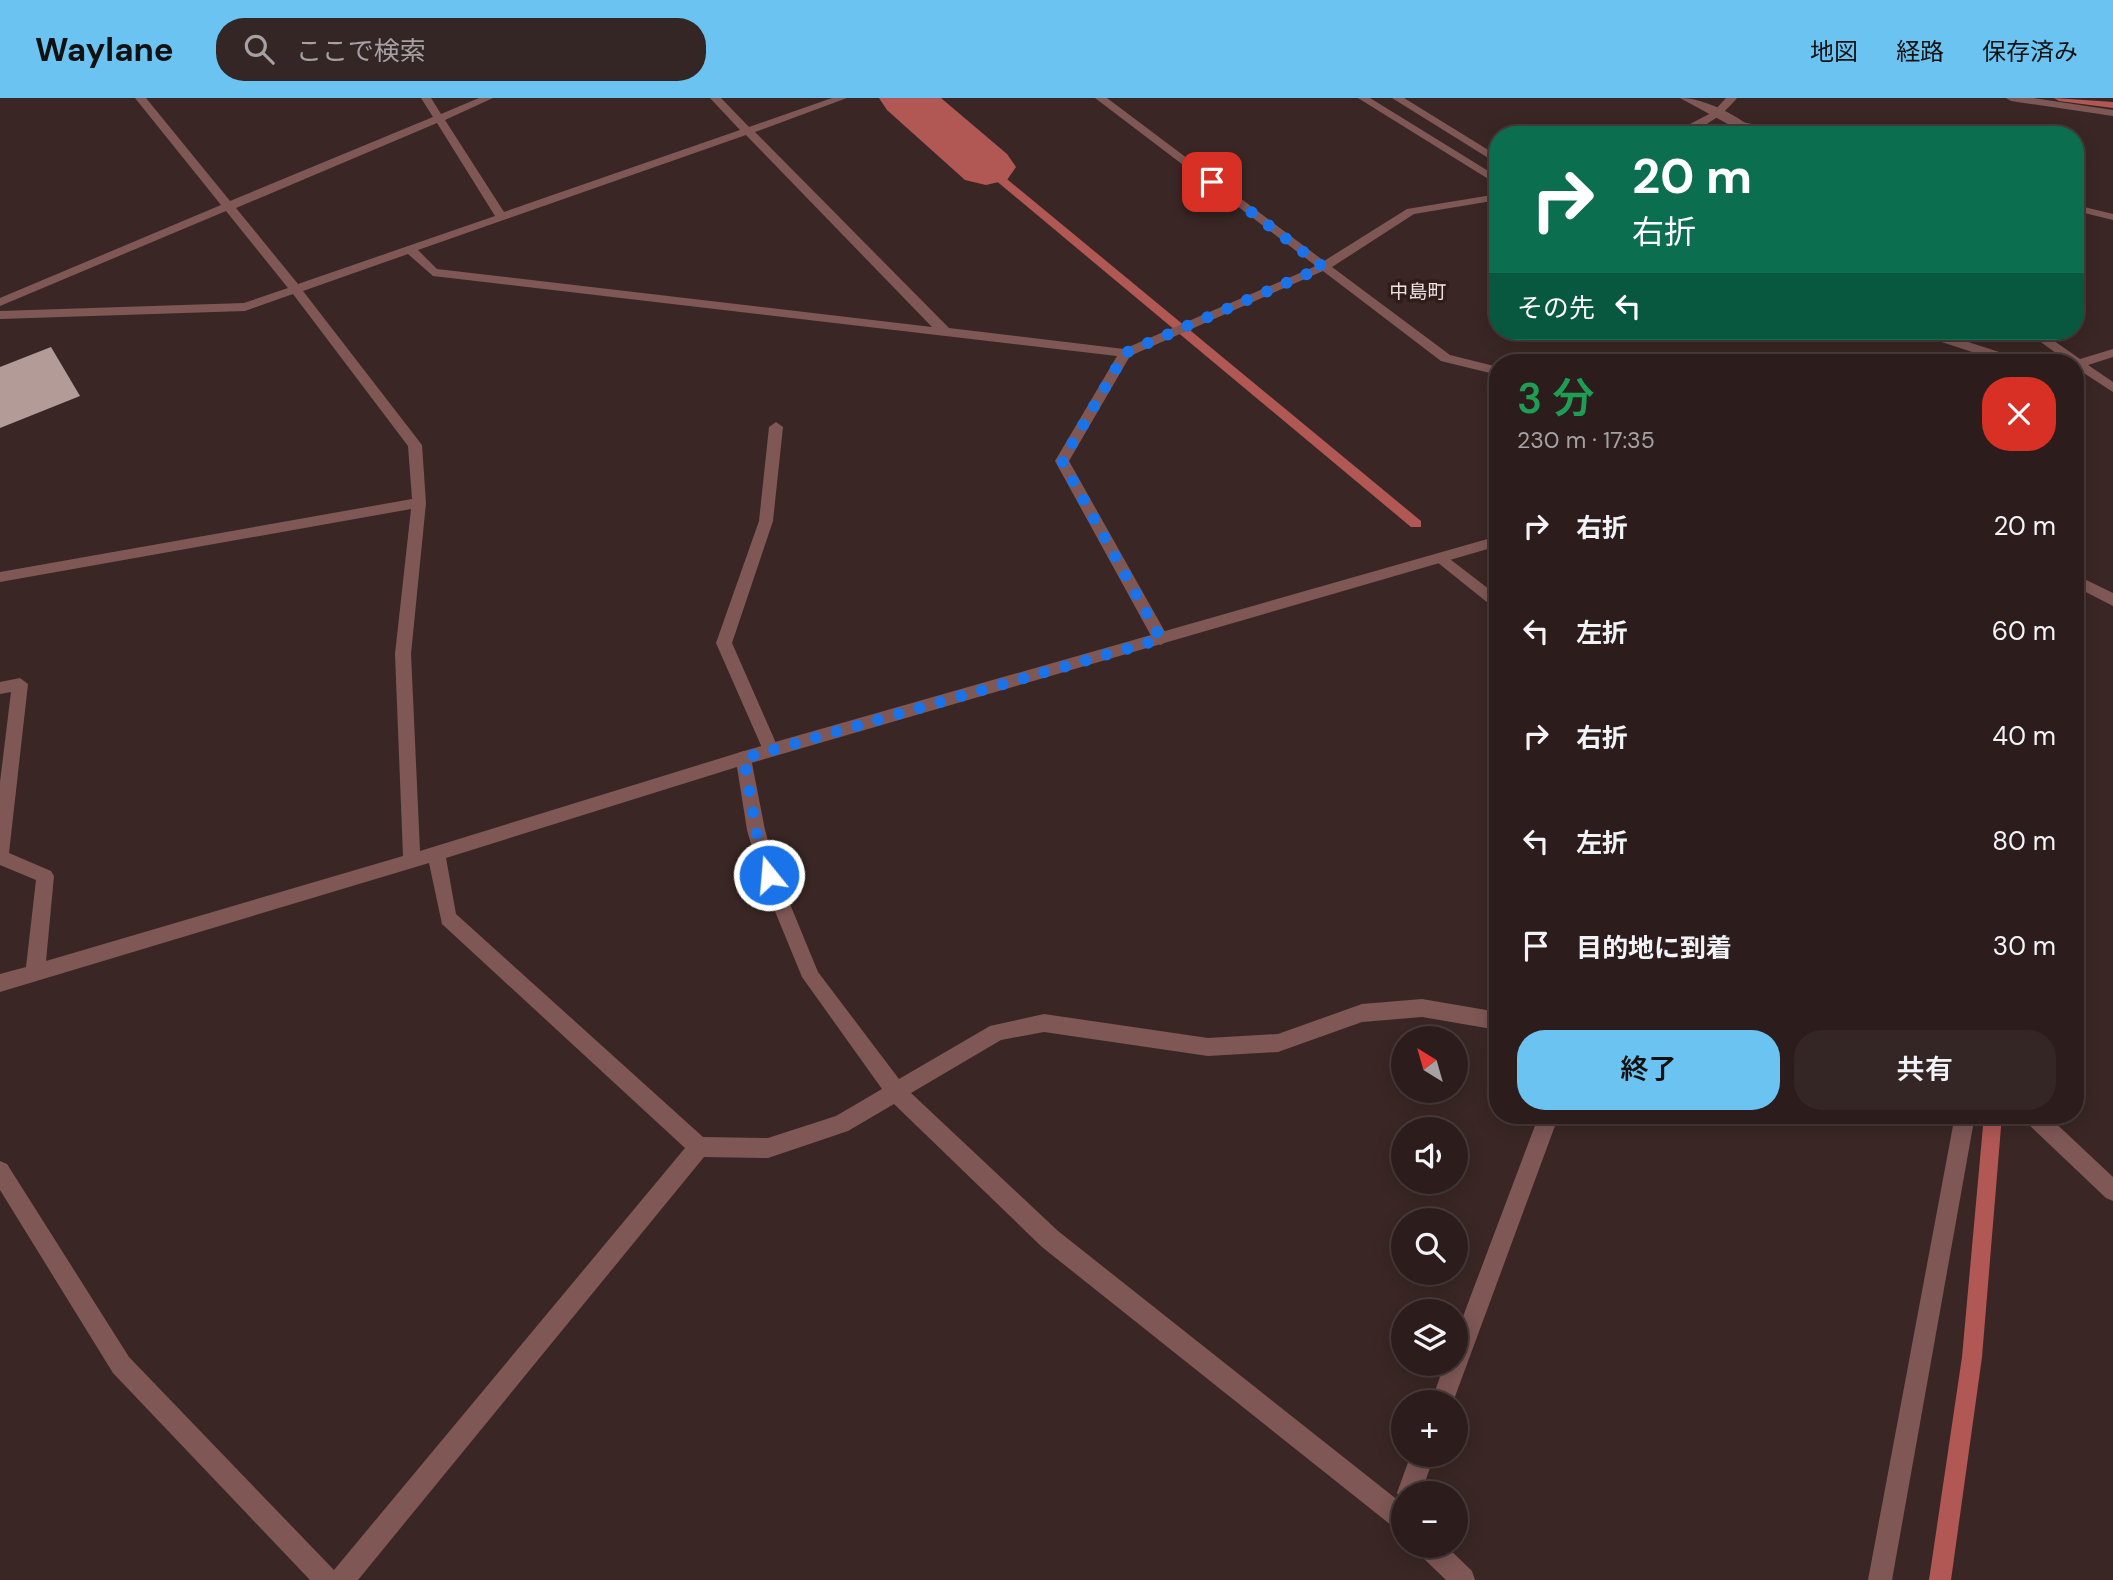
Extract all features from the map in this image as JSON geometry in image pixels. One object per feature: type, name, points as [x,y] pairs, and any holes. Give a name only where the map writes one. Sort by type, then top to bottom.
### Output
[{"type":"street","points":[[140,98],[295,288],[415,445],[419,503],[403,654],[412,861]]},
{"type":"street","points":[[426,98],[500,216]]},
{"type":"street","points":[[0,302],[488,98]]},
{"type":"street","points":[[715,98],[946,332]]},
{"type":"street","points":[[0,315],[245,307],[842,98]]},
{"type":"street","points":[[1100,98],[1446,358],[1489,369]]},
{"type":"street","points":[[1363,98],[1489,176]]},
{"type":"street","points":[[1397,98],[1489,155]]},
{"type":"street","points":[[1685,98],[1747,126]]},
{"type":"street","points":[[1693,126],[1717,114],[1732,98]]},
{"type":"street","points":[[2011,98],[2113,113]]},
{"type":"street","points":[[409,248],[433,272],[1125,353],[1323,267],[1411,211],[1489,198]]},
{"type":"street","points":[[2084,210],[2113,217]]},
{"type":"street","points":[[1949,340],[1992,354]]},
{"type":"street","points":[[2044,340],[2063,354]]},
{"type":"street","points":[[1125,353],[1062,461],[1161,639]]},
{"type":"street","points":[[2084,362],[2113,353]]},
{"type":"street","points":[[2084,369],[2113,388]]},
{"type":"street","points":[[771,750],[724,643],[766,521],[776,427]]},
{"type":"street","points":[[0,577],[419,503]]},
{"type":"street","points":[[0,983],[412,861],[771,750],[1489,544]]},
{"type":"street","points":[[1442,558],[1489,597]]},
{"type":"street","points":[[2084,585],[2113,600]]},
{"type":"street","points":[[0,688],[20,684],[0,856],[45,876],[35,973]]},
{"type":"street","points":[[744,758],[756,831],[766,864],[811,977],[897,1093],[1050,1239],[1391,1506]]},
{"type":"street","points":[[436,853],[448,918],[699,1147],[768,1148],[841,1124],[997,1032],[1044,1023],[1208,1047],[1278,1043],[1362,1013],[1422,1007],[1489,1019]]},
{"type":"street","points":[[1446,1390],[1546,1124]]},
{"type":"street","points":[[1880,1580],[1963,1124]]},
{"type":"street","points":[[2042,1124],[2113,1192]]},
{"type":"street","points":[[342,1580],[699,1147]]},
{"type":"street","points":[[0,1171],[121,1365],[327,1580]]},
{"type":"street","points":[[1441,1558],[1463,1580]]},
{"type":"building","points":[[51,347],[80,396],[0,428],[0,367]]},
{"type":"waterway","points":[[907,98],[986,167]]},
{"type":"waterway","points":[[2059,98],[2113,105]]},
{"type":"waterway","points":[[986,167],[1416,524]]},
{"type":"waterway","points":[[1940,1580],[1972,1357],[1992,1124]]},
{"type":"district","name":"中島町","points":[[1418,291]]},
{"type":"route","points":[[769,875],[756,831],[744,758],[1161,639],[1062,461],[1125,353],[1323,267],[1212,182]]}]
